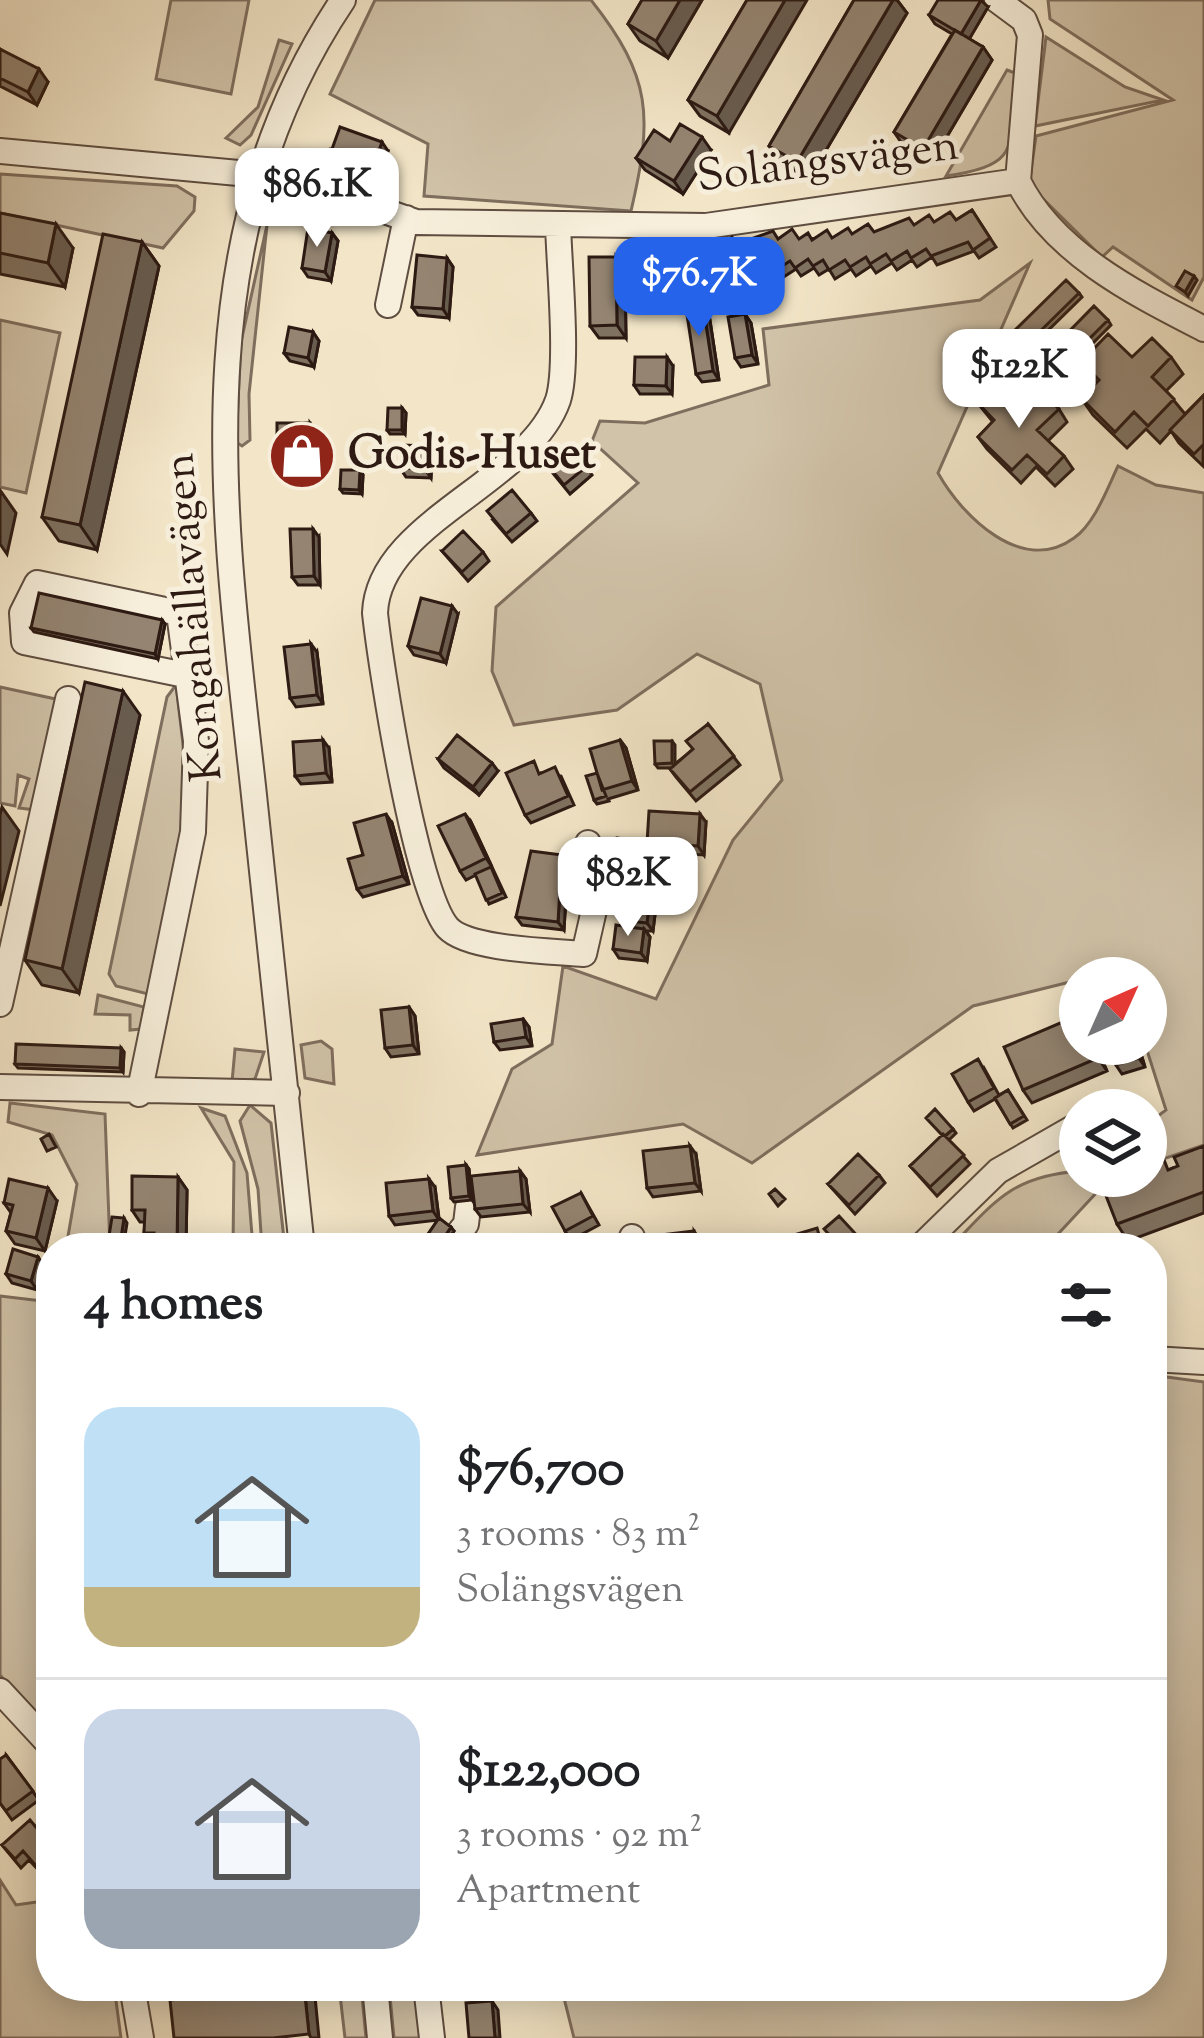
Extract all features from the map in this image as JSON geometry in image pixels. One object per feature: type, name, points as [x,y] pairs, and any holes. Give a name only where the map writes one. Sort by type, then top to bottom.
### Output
[{"type":"street","name":"Kongahällavägen","points":[[301,1233],[243,706],[223,472],[227,340],[260,175],[291,86],[343,0]]},
{"type":"street","points":[[997,0],[1024,20],[1030,35],[1018,181]]},
{"type":"street","name":"Solängsvägen","points":[[0,151],[260,175],[406,218],[558,224],[706,226],[1018,181],[1036,213],[1096,266],[1204,329]]},
{"type":"street","points":[[388,305],[406,218]]},
{"type":"street","points":[[558,224],[559,398],[533,436],[394,557],[376,594],[375,613],[392,739],[432,891],[449,929],[466,939],[584,955],[597,897],[588,843]]},
{"type":"street","points":[[139,1094],[194,832],[196,741],[179,613],[37,583],[22,613],[24,642],[185,675]]},
{"type":"street","points":[[0,1004],[68,699]]},
{"type":"street","points":[[0,1087],[139,1094],[287,1094]]},
{"type":"street","points":[[934,1233],[998,1171],[1059,1136]]},
{"type":"street","points":[[459,1233],[469,1208]]},
{"type":"street","points":[[1167,1360],[1204,1362]]},
{"type":"street","points":[[0,1691],[36,1730]]},
{"type":"street","points":[[135,2001],[141,2038]]},
{"type":"street","points":[[376,2001],[380,2038]]},
{"type":"street","points":[[428,2001],[432,2038]]},
{"type":"shaded area","points":[[171,0],[249,0],[231,94],[156,79]]},
{"type":"shaded area","points":[[375,0],[591,0],[626,52],[642,99],[643,149],[631,211],[424,196],[428,144],[330,94]]},
{"type":"shaded area","points":[[1048,0],[1204,0],[1204,277],[1192,300],[1113,247],[1102,257],[1029,185],[1036,136],[1173,100],[1050,19]]},
{"type":"shaded area","points":[[1046,37],[1125,87],[1163,100],[1035,126]]},
{"type":"shaded area","points":[[279,40],[292,44],[251,135],[240,145],[226,138],[258,107]]},
{"type":"shaded area","points":[[1007,70],[1015,73],[1008,147],[990,165],[946,176]]},
{"type":"shaded area","points":[[0,174],[177,186],[195,197],[194,211],[163,248],[0,213]]},
{"type":"shaded area","points":[[267,225],[249,394],[250,440],[242,446],[236,442],[241,342]]},
{"type":"shaded area","points":[[1030,263],[938,473],[978,522],[1014,545],[1054,548],[1088,524],[1118,466],[1156,485],[1204,493],[1204,1145],[1167,1158],[1167,1089],[1159,1089],[1152,1065],[1167,1065],[1167,957],[1059,957],[1059,985],[973,1006],[752,1163],[683,1124],[477,1155],[512,1069],[552,1044],[563,966],[656,999],[733,840],[782,780],[760,684],[697,654],[617,710],[514,725],[492,671],[496,607],[638,483],[592,441],[600,421],[645,423],[769,385],[763,329],[980,300]]},
{"type":"shaded area","points":[[0,320],[60,333],[26,493],[0,487]]},
{"type":"shaded area","points":[[176,685],[189,794],[148,994],[116,986],[109,974],[167,697]]},
{"type":"shaded area","points":[[0,687],[60,700],[36,810],[19,808],[29,779],[18,775],[15,806],[0,803]]},
{"type":"shaded area","points":[[98,995],[144,1007],[141,1029],[130,1030],[130,1015],[95,1014]]},
{"type":"shaded area","points":[[321,1041],[332,1049],[334,1084],[305,1078],[301,1045]]},
{"type":"shaded area","points":[[235,1049],[264,1052],[255,1079],[232,1082]]},
{"type":"shaded area","points":[[10,1103],[105,1114],[109,1233],[69,1233],[77,1184],[52,1135],[8,1122]]},
{"type":"shaded area","points":[[250,1105],[271,1123],[283,1233],[261,1233],[258,1189],[240,1121]]},
{"type":"shaded area","points":[[201,1108],[225,1116],[247,1173],[252,1233],[233,1233],[234,1162]]},
{"type":"shaded area","points":[[1059,1174],[1059,1197],[1092,1197],[1059,1233],[965,1233],[1006,1194]]},
{"type":"shaded area","points":[[0,1296],[36,1300],[36,1715],[0,1675]]},
{"type":"shaded area","points":[[1167,1377],[1204,1382],[1204,2038],[574,2038],[565,2001],[1167,2001]]},
{"type":"shaded area","points":[[0,1880],[16,1905],[36,1902],[36,2001],[116,2001],[121,2038],[0,2038]]},
{"type":"shaded area","points":[[341,2001],[362,2001],[366,2038],[345,2038]]},
{"type":"shaded area","points":[[390,2001],[420,2001],[424,2038],[394,2038]]},
{"type":"building","points":[[642,0],[680,0],[656,41],[628,24]]},
{"type":"building","points":[[747,0],[785,0],[717,116],[688,100]]},
{"type":"building","points":[[854,0],[893,0],[797,162],[769,146]]},
{"type":"building","points":[[938,0],[981,0],[961,34],[929,15]]},
{"type":"building","points":[[955,30],[983,47],[923,149],[894,132]]},
{"type":"building","points":[[0,49],[39,69],[28,92],[0,78]]},
{"type":"building","points":[[680,124],[702,137],[674,181],[636,158],[654,130],[670,141]]},
{"type":"building","points":[[340,127],[382,142],[374,164],[332,149]]},
{"type":"building","points":[[972,210],[990,238],[973,250],[968,242],[931,256],[926,249],[911,258],[907,251],[891,261],[886,254],[870,264],[866,257],[850,267],[845,260],[829,270],[823,260],[813,266],[808,259],[795,268],[790,261],[773,272],[768,264],[753,275],[748,267],[733,276],[714,248],[732,237],[737,244],[773,231],[778,239],[792,229],[799,239],[808,233],[812,240],[827,230],[832,238],[868,224],[874,232],[909,218],[914,225],[929,215],[934,222],[950,212],[956,220]]},
{"type":"building","points":[[0,213],[56,224],[48,263],[0,253]]},
{"type":"building","points":[[308,228],[332,233],[325,272],[302,268]]},
{"type":"building","points":[[103,234],[142,242],[80,525],[42,517]]},
{"type":"building","points":[[417,255],[447,258],[443,309],[412,307]]},
{"type":"building","points":[[589,257],[616,257],[617,325],[590,326]]},
{"type":"building","points":[[1185,271],[1194,276],[1185,292],[1176,286]]},
{"type":"building","points":[[1066,280],[1079,293],[1023,348],[1010,335]]},
{"type":"building","points":[[703,305],[713,371],[696,374],[686,308]]},
{"type":"building","points":[[1094,306],[1108,320],[1053,375],[1039,362]]},
{"type":"building","points":[[745,314],[752,355],[735,358],[728,317]]},
{"type":"building","points":[[289,327],[313,332],[308,358],[284,353]]},
{"type":"building","points":[[1108,334],[1132,357],[1152,338],[1171,357],[1152,377],[1174,399],[1148,426],[1134,412],[1115,432],[1081,398],[1099,380],[1081,362]]},
{"type":"building","points":[[635,357],[667,357],[666,386],[634,385]]},
{"type":"building","points":[[991,385],[1020,413],[1041,392],[1059,409],[1037,430],[1064,456],[1047,474],[1027,455],[1012,470],[978,437],[994,420],[976,401]]},
{"type":"building","points":[[1204,395],[1204,444],[1194,454],[1170,430]]},
{"type":"building","points":[[388,408],[402,408],[402,430],[387,430]]},
{"type":"building","points":[[277,423],[310,423],[310,464],[277,463]]},
{"type":"building","points":[[402,445],[426,446],[425,469],[400,468]]},
{"type":"building","points":[[568,445],[586,467],[564,485],[546,463]]},
{"type":"building","points":[[341,470],[360,470],[359,490],[340,489]]},
{"type":"building","points":[[512,490],[531,513],[506,534],[487,511]]},
{"type":"building","points":[[290,529],[313,529],[314,576],[292,577]]},
{"type":"building","points":[[463,531],[483,552],[462,572],[442,551]]},
{"type":"building","points":[[39,593],[162,620],[155,654],[31,628]]},
{"type":"building","points":[[421,598],[452,606],[440,654],[408,646]]},
{"type":"building","points":[[311,644],[317,695],[290,698],[284,647]]},
{"type":"building","points":[[85,682],[123,691],[62,969],[25,960]]},
{"type":"building","points":[[708,724],[734,756],[690,792],[670,769],[693,749],[686,741]]},
{"type":"building","points":[[457,735],[492,763],[473,787],[438,759]]},
{"type":"building","points":[[323,740],[326,773],[295,776],[293,742]]},
{"type":"building","points":[[620,740],[632,781],[602,790],[590,749]]},
{"type":"building","points":[[654,741],[672,741],[672,763],[655,764]]},
{"type":"building","points":[[534,761],[539,774],[555,767],[568,796],[525,815],[506,773]]},
{"type":"building","points":[[597,773],[606,796],[594,800],[586,776]]},
{"type":"building","points":[[649,811],[700,814],[698,846],[647,843]]},
{"type":"building","points":[[386,814],[403,876],[357,889],[348,859],[363,855],[354,823]]},
{"type":"building","points":[[465,814],[486,858],[460,871],[438,826]]},
{"type":"building","points":[[617,838],[646,842],[644,859],[614,854]]},
{"type":"building","points":[[531,851],[562,855],[558,922],[516,917]]},
{"type":"building","points":[[491,867],[502,893],[486,900],[475,874]]},
{"type":"building","points":[[625,878],[652,881],[647,923],[620,920]]},
{"type":"building","points":[[616,925],[644,929],[641,953],[613,949]]},
{"type":"building","points":[[409,1007],[413,1045],[385,1048],[381,1010]]},
{"type":"building","points":[[523,1019],[526,1037],[494,1042],[491,1024]]},
{"type":"building","points":[[1059,1024],[1059,1065],[1082,1065],[1023,1090],[1004,1047]]},
{"type":"building","points":[[16,1044],[121,1048],[120,1068],[15,1064]]},
{"type":"building","points":[[978,1059],[994,1088],[968,1102],[952,1074]]},
{"type":"building","points":[[1008,1090],[1024,1116],[1010,1124],[995,1098]]},
{"type":"building","points":[[935,1109],[953,1129],[945,1136],[926,1118]]},
{"type":"building","points":[[49,1134],[56,1147],[47,1151],[41,1139]]},
{"type":"building","points":[[943,1134],[964,1155],[930,1187],[910,1166]]},
{"type":"building","points":[[690,1146],[695,1183],[647,1188],[643,1151]]},
{"type":"building","points":[[1204,1146],[1204,1192],[1117,1224],[1106,1197],[1167,1197],[1167,1168],[1178,1166],[1174,1157]]},
{"type":"building","points":[[858,1154],[879,1175],[849,1205],[828,1184]]},
{"type":"building","points":[[466,1165],[469,1196],[451,1198],[448,1167]]},
{"type":"building","points":[[520,1171],[523,1204],[475,1209],[471,1176]]},
{"type":"building","points":[[132,1176],[178,1177],[177,1233],[144,1233],[145,1210],[132,1210]]},
{"type":"building","points":[[9,1179],[48,1188],[36,1238],[6,1231],[13,1205],[4,1203]]},
{"type":"building","points":[[429,1179],[433,1211],[389,1216],[386,1183]]},
{"type":"building","points":[[775,1189],[785,1199],[778,1206],[769,1194]]},
{"type":"building","points":[[581,1193],[593,1216],[565,1231],[552,1207]]},
{"type":"building","points":[[839,1216],[855,1233],[828,1233],[824,1229]]},
{"type":"building","points":[[112,1217],[124,1218],[122,1233],[109,1233]]},
{"type":"building","points":[[439,1218],[451,1227],[447,1233],[429,1233]]},
{"type":"building","points":[[13,1249],[36,1256],[31,1281],[6,1274]]},
{"type":"building","points":[[6,1755],[33,1791],[6,1811],[0,1803],[0,1759]]},
{"type":"building","points":[[30,1820],[36,1827],[36,1866],[23,1851],[15,1859],[2,1845]]},
{"type":"building","points":[[170,2001],[306,2001],[309,2034],[174,2038]]},
{"type":"building","points":[[492,2001],[495,2038],[469,2038],[466,2003]]},
{"type":"place","name":"Godis-Huset","points":[[302,456]]}]
